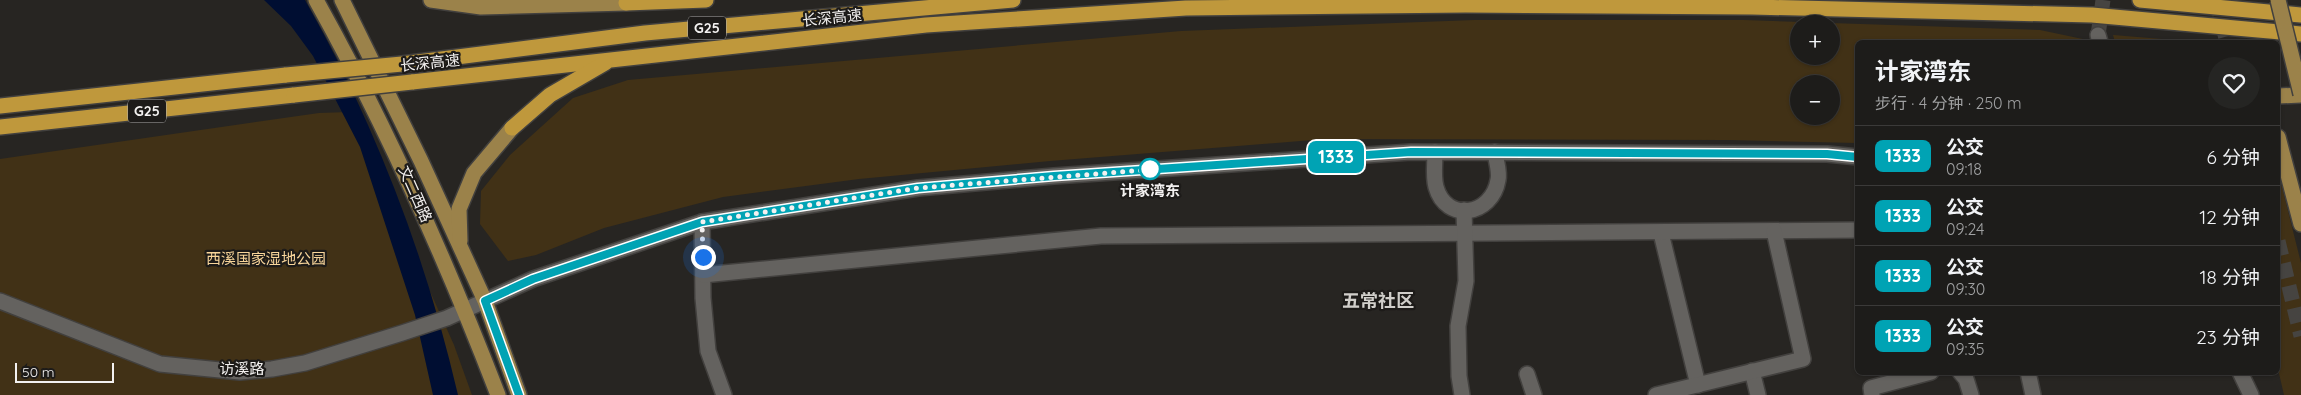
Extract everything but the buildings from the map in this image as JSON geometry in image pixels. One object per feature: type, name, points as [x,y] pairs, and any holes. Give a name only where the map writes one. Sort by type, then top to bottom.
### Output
[{"type":"highway","points":[[626,4],[706,0]]},
{"type":"highway","name":"长深高速","points":[[0,106],[402,64],[645,33],[1013,0]]},
{"type":"highway","points":[[2140,0],[2301,15]]},
{"type":"highway","name":"长深高速","points":[[0,127],[926,25],[1186,8],[1466,5],[1752,7],[2063,14],[2301,34]]},
{"type":"highway","points":[[512,128],[550,95],[609,60]]},
{"type":"main road","name":"文二西路","points":[[316,0],[402,165],[465,310],[498,395]]},
{"type":"main road","name":"文二西路","points":[[342,0],[416,152],[485,301],[519,395]]},
{"type":"main road","points":[[431,0],[481,7],[626,4]]},
{"type":"main road","points":[[2278,0],[2301,94],[2280,96]]},
{"type":"main road","points":[[460,247],[459,208],[474,173],[512,128]]},
{"type":"main road","points":[[2280,145],[2301,224]]},
{"type":"street","name":"访溪路","points":[[0,301],[160,364],[240,372],[272,369],[305,363],[447,318],[533,279],[702,222],[918,188],[1073,174],[1435,152]]},
{"type":"street","points":[[1495,152],[1499,178],[1493,196],[1482,208],[1458,210],[1445,203],[1437,189],[1434,176],[1435,152],[1495,152],[1827,154],[1855,156]]},
{"type":"street","points":[[1462,395],[1459,376],[1458,326],[1466,281],[1464,210]]},
{"type":"street","points":[[702,222],[708,351],[724,395]]},
{"type":"street","points":[[703,275],[1101,236],[1855,230]]},
{"type":"street","points":[[1656,395],[1803,359],[1774,231]]},
{"type":"street","points":[[1661,233],[1698,384]]},
{"type":"street","points":[[1752,371],[1758,395]]},
{"type":"street","points":[[1527,374],[1534,395]]},
{"type":"street","points":[[1872,395],[1871,388],[1920,375]]},
{"type":"street","points":[[1963,375],[1966,379],[1971,395]]},
{"type":"street","points":[[2029,375],[2034,395]]},
{"type":"street","points":[[2241,375],[2251,395]]},
{"type":"green space","points":[[1474,20],[1790,22],[1790,65],[1840,65],[1840,23],[2040,30],[2088,40],[1855,40],[1855,143],[1729,140],[1325,139],[1050,161],[859,179],[723,197],[604,228],[536,255],[508,261],[480,224],[481,191],[510,155],[573,98],[628,80],[1181,31]]},
{"type":"green space","points":[[2113,35],[2174,40],[2114,40]]},
{"type":"green space","name":"西溪国家湿地公园","points":[[350,112],[454,345],[472,395],[0,395],[0,159],[319,113]]},
{"type":"green space","points":[[2280,179],[2301,263],[2301,395],[2284,395],[2279,375]]},
{"type":"water","points":[[264,0],[305,0],[354,94],[396,192],[414,242],[445,343],[458,395],[433,395],[415,315],[360,147],[313,56],[291,26]]},
{"type":"tunnel","points":[[2098,35],[2103,0]]},
{"type":"tunnel","points":[[2216,0],[2226,40]]},
{"type":"tunnel","points":[[2280,249],[2301,336]]},
{"type":"bus line","name":"1333","points":[[519,395],[485,301],[533,279],[702,222],[918,188],[1054,176],[1411,152],[1827,154],[1855,157]]},
{"type":"place","name":"计家湾东","points":[[1150,169]]},
{"type":"district","name":"五常社区","points":[[1378,301]]},
{"type":"route","points":[[703,257],[702,222],[918,188],[1158,169],[1150,169]]}]
